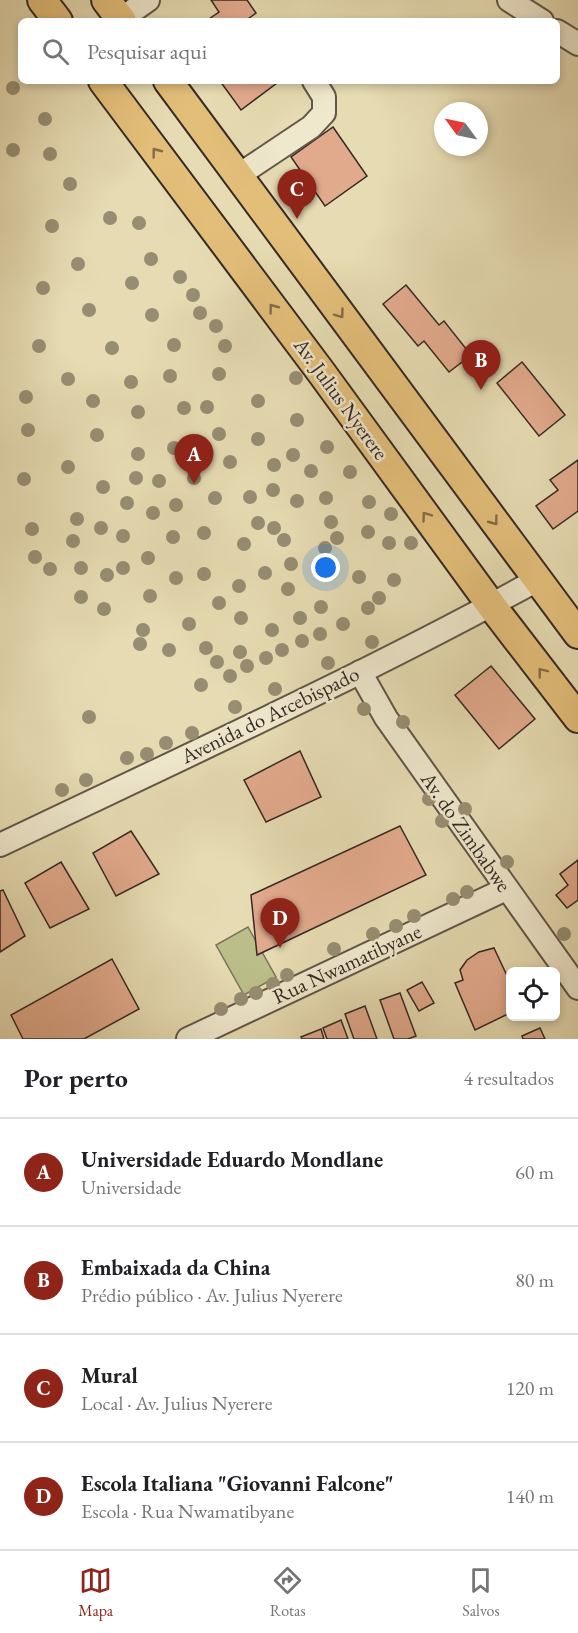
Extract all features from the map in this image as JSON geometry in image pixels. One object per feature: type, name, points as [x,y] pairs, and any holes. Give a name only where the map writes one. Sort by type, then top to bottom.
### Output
[{"type":"main road","points":[[42,0],[56,18]]},
{"type":"main road","name":"Av. Julius Nyerere","points":[[105,84],[321,372],[491,605],[578,718]]},
{"type":"main road","points":[[170,84],[578,634]]},
{"type":"street","points":[[117,14],[148,0]]},
{"type":"street","points":[[509,0],[537,18]]},
{"type":"street","points":[[560,33],[578,45]]},
{"type":"street","points":[[238,175],[311,127],[324,113],[324,97],[316,84]]},
{"type":"street","name":"Avenida do Arcebispado","points":[[0,845],[360,672],[537,580]]},
{"type":"street","name":"Av. do Zimbabwe","points":[[360,672],[386,718],[578,988]]},
{"type":"street","name":"Rua Nwamatibyane","points":[[188,1039],[506,889]]},
{"type":"green space","points":[[248,927],[276,977],[244,995],[216,945]]},
{"type":"building","points":[[211,0],[247,0],[256,13],[249,18],[210,18],[219,12]]},
{"type":"building","points":[[222,84],[276,84],[241,110]]},
{"type":"building","points":[[333,127],[367,176],[325,206],[291,157]]},
{"type":"building","points":[[406,285],[439,325],[444,321],[471,355],[449,372],[424,341],[418,346],[383,304]]},
{"type":"building","points":[[522,362],[565,415],[539,436],[497,383]]},
{"type":"building","points":[[578,460],[578,511],[553,529],[536,506],[558,490],[550,480]]},
{"type":"building","points":[[491,666],[535,719],[499,749],[455,695]]},
{"type":"building","points":[[300,751],[321,797],[266,822],[244,780]]},
{"type":"building","points":[[400,826],[426,875],[257,955],[251,895]]},
{"type":"building","points":[[131,831],[159,874],[116,896],[93,853]]},
{"type":"building","points":[[578,860],[578,900],[567,908],[556,895],[568,885],[560,874]]},
{"type":"building","points":[[61,862],[89,909],[50,928],[25,883]]},
{"type":"building","points":[[3,890],[25,936],[0,952],[0,891]]},
{"type":"building","points":[[494,948],[506,974],[506,1015],[475,1030],[455,983],[463,980],[460,970],[467,960],[479,952]]},
{"type":"building","points":[[112,959],[139,1009],[84,1039],[23,1039],[11,1015]]},
{"type":"building","points":[[422,982],[434,1003],[419,1011],[407,990]]},
{"type":"building","points":[[400,993],[416,1036],[408,1039],[394,1039],[380,1000]]},
{"type":"building","points":[[365,1006],[377,1039],[354,1039],[345,1014]]},
{"type":"building","points":[[341,1020],[348,1039],[327,1039],[323,1028]]},
{"type":"building","points":[[540,1028],[545,1039],[523,1039],[522,1036]]},
{"type":"building","points":[[321,1029],[324,1039],[302,1039],[301,1037]]},
{"type":"place","name":"Mural","points":[[297,219]]},
{"type":"place","name":"Embaixada da China","points":[[481,390]]},
{"type":"place","name":"Universidade Eduardo Mondlane","points":[[194,484]]},
{"type":"place","name":"Escola Italiana \"Giovanni Falcone\"","points":[[280,948]]}]
